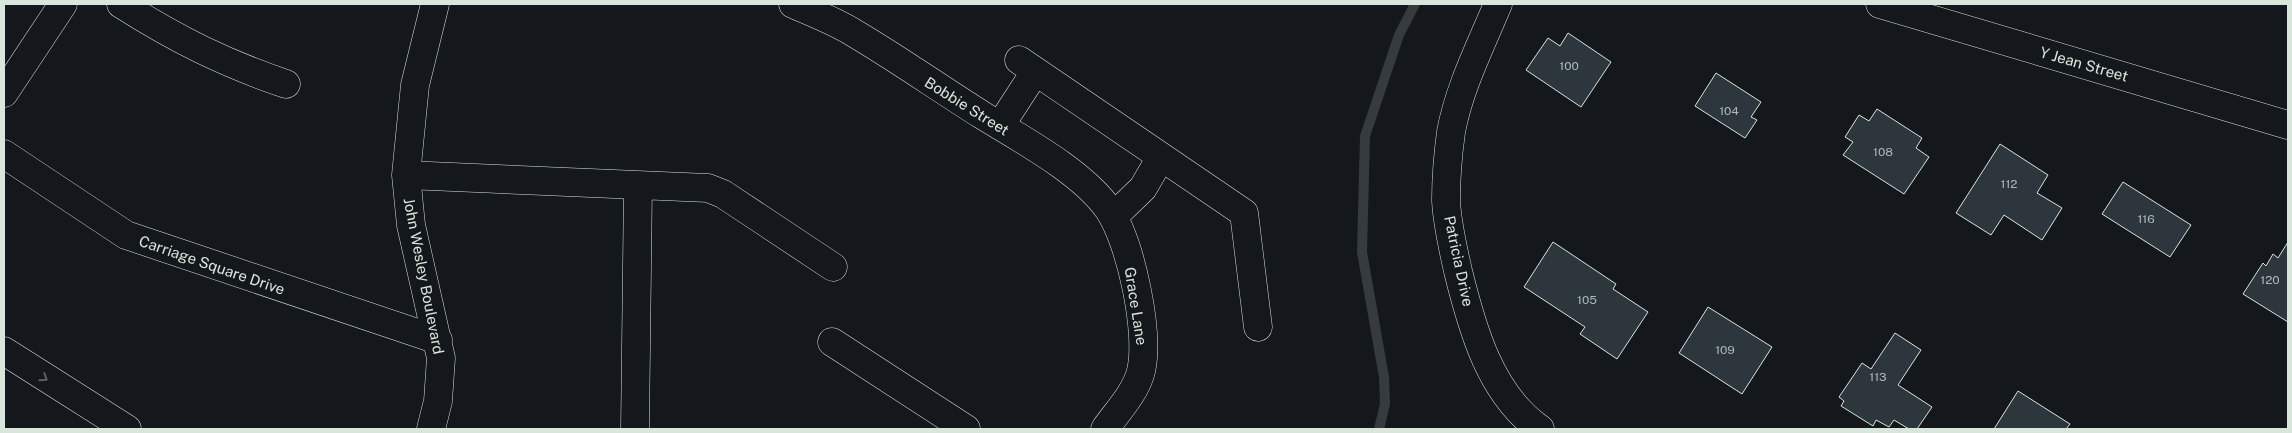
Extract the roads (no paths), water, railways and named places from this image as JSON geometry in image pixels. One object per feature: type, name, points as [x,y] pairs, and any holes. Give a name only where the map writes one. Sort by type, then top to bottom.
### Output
[{"type":"street","points":[[4,93],[62,4]]},
{"type":"street","points":[[121,4],[170,35],[200,50],[286,84]]},
{"type":"street","name":"John Wesley Boulevard","points":[[431,429],[440,380],[438,340],[411,225],[406,175],[416,85],[435,4]]},
{"type":"street","name":"Bobbie Street","points":[[793,4],[853,32],[1065,168],[1093,191],[1117,225]]},
{"type":"street","name":"Patricia Drive","points":[[1498,4],[1459,100],[1451,132],[1446,200],[1451,240],[1464,295],[1480,346],[1503,390],[1519,411],[1540,429]]},
{"type":"street","name":"Y Jean Street","points":[[1880,4],[2288,125]]},
{"type":"street","points":[[1000,126],[1027,66],[1244,213],[1258,328]]},
{"type":"street","name":"Carriage Square Drive","points":[[4,154],[126,236],[438,340]]},
{"type":"street","points":[[1117,225],[1162,157]]},
{"type":"street","points":[[406,175],[708,188],[724,194],[833,267]]},
{"type":"street","points":[[635,429],[638,186]]},
{"type":"street","name":"Grace Lane","points":[[1105,429],[1129,394],[1140,373],[1144,347],[1132,274],[1117,225]]},
{"type":"street","points":[[832,342],[966,429]]},
{"type":"street","points":[[4,351],[127,429]]},
{"type":"waterway","points":[[1379,429],[1385,404],[1384,377],[1362,252],[1365,136],[1399,35],[1415,4]]}]
